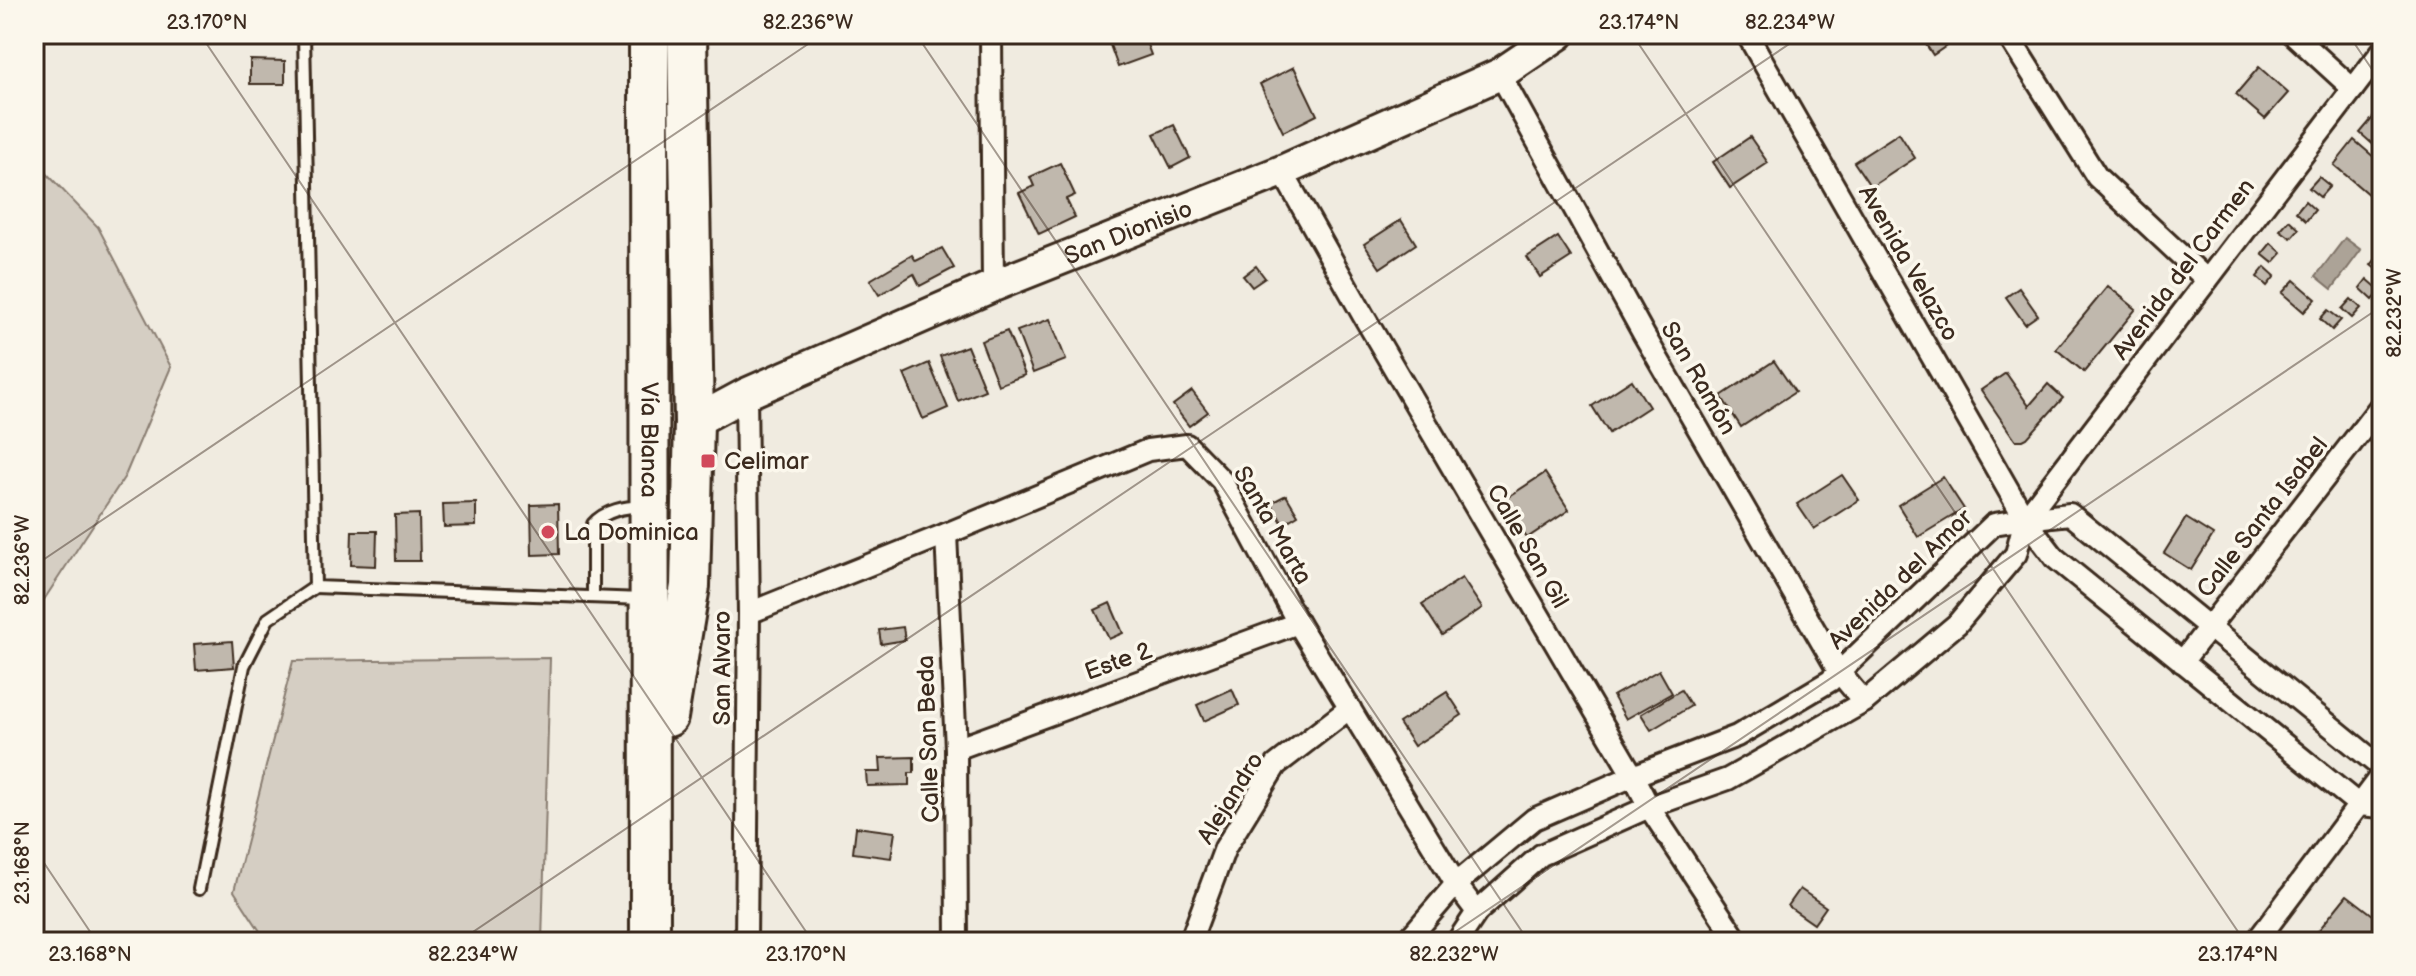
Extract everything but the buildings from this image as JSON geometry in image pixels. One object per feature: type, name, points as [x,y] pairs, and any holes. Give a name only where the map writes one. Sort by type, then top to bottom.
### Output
[{"type":"highway","name":"Vía Blanca","points":[[649,34],[650,942]]},
{"type":"highway","points":[[650,823],[690,586],[694,422],[687,34]]},
{"type":"street","points":[[991,34],[993,286]]},
{"type":"street","name":"San Dionisio","points":[[694,422],[746,394],[993,286],[1282,171],[1500,74],[1559,34]]},
{"type":"street","name":"Avenida Velazco","points":[[1747,34],[2025,519],[2055,558],[2359,805]]},
{"type":"street","points":[[2007,34],[2097,177],[2207,280]]},
{"type":"street","points":[[2293,34],[2353,89]]},
{"type":"street","name":"Avenida del Carmen","points":[[2025,519],[2382,51]]},
{"type":"street","name":"San Ramón","points":[[1500,74],[1644,335],[1839,672],[1864,702]]},
{"type":"street","name":"Calle San Gil","points":[[1282,171],[1649,807],[1738,942]]},
{"type":"street","name":"San Alvaro","points":[[746,394],[749,613],[746,942]]},
{"type":"street","name":"Calle Santa Isabel","points":[[2182,662],[2382,404]]},
{"type":"street","name":"Santa Marta","points":[[749,613],[1148,450],[1187,445],[1222,481],[1298,623],[1456,884],[1477,912]]},
{"type":"street","points":[[1457,942],[1477,912],[1541,855],[1649,807],[1728,779],[1864,702],[1957,624],[2016,554],[2025,519],[2070,514],[2382,771],[2256,942]]},
{"type":"street","name":"Avenida del Amor","points":[[1406,942],[1456,884],[1534,819],[1737,736],[1830,681],[1994,524],[2025,519]]},
{"type":"street","name":"Calle San Beda","points":[[946,534],[956,749],[957,942]]},
{"type":"street","name":"Este 2","points":[[956,749],[1298,623]]},
{"type":"street","name":"Alejandro","points":[[1190,942],[1225,848],[1276,765],[1350,708]]},
{"type":"street","points":[[2359,805],[2382,807]]},
{"type":"lane","points":[[304,34],[315,587]]},
{"type":"lane","points":[[593,596],[593,524],[599,516],[626,507],[649,505]]},
{"type":"lane","points":[[199,889],[244,666],[268,619],[315,587],[649,599]]},
{"type":"shaded area","points":[[34,160],[98,227],[171,367],[125,476],[34,615]]},
{"type":"shaded area","points":[[2345,238],[2361,250],[2332,289],[2316,276]]},
{"type":"shaded area","points":[[550,658],[542,942],[267,942],[234,891],[293,661]]},
{"type":"place","name":"Celimar","points":[[708,461]]},
{"type":"place","name":"La Dominica","points":[[548,532]]}]
